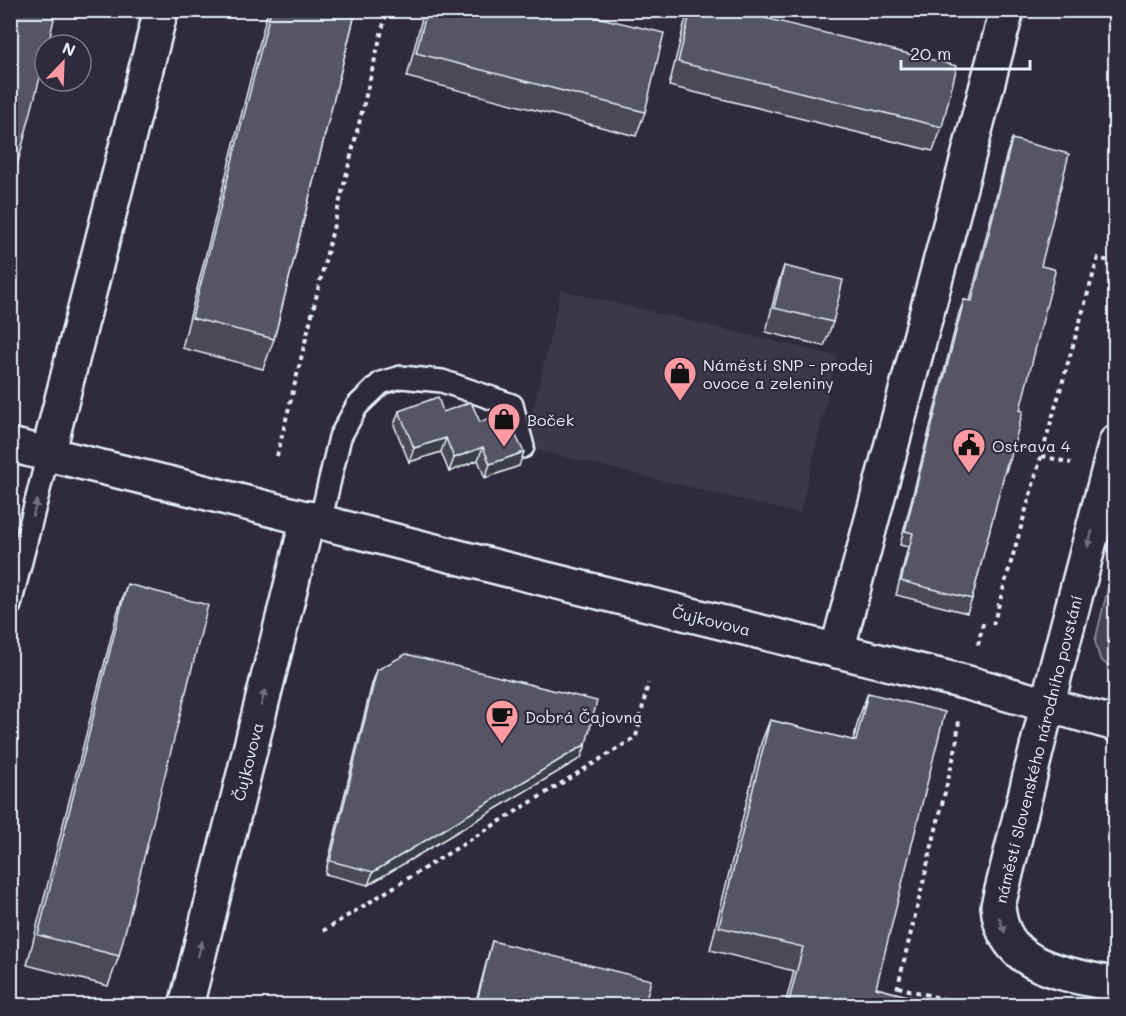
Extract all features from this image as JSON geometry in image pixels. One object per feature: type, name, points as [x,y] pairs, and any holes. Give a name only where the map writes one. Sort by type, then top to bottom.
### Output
[{"type":"street","points":[[48,454],[161,10]]},
{"type":"street","points":[[837,651],[1007,10]]},
{"type":"street","name":"náměstí Slovenského národního povstání","points":[[1116,442],[1047,706],[998,906],[999,918],[1011,945],[1034,964],[1116,985]]},
{"type":"street","name":"Čujkovova","points":[[10,445],[968,683],[1116,724]]},
{"type":"street","name":"Čujkovova","points":[[186,1005],[314,520]]},
{"type":"lane","points":[[314,520],[340,437],[357,406],[381,383],[401,377],[442,381],[512,405],[524,447]]},
{"type":"lane","points":[[10,606],[48,454]]},
{"type":"path","points":[[277,456],[387,10]]},
{"type":"path","points":[[993,625],[1098,258],[1116,263]]},
{"type":"path","points":[[893,1005],[956,747],[957,726],[983,623]]},
{"type":"path","points":[[323,931],[636,737],[648,684]]},
{"type":"path","points":[[898,987],[970,1005]]},
{"type":"shaded area","name":"Náměstí SNP - prodej ovoce a zeleniny","points":[[561,290],[837,356],[800,514],[524,447]]},
{"type":"shaded area","points":[[1115,559],[1116,672],[1100,659],[1095,641]]},
{"type":"building","points":[[10,10],[56,10],[51,33],[33,33],[33,93],[36,93],[10,193]]},
{"type":"building","points":[[271,10],[356,10],[274,339],[192,318]]},
{"type":"building","points":[[427,10],[567,10],[664,33],[645,112],[416,53]]},
{"type":"building","points":[[691,10],[733,10],[957,66],[942,127],[678,62]]},
{"type":"building","points":[[1012,139],[1069,154],[1041,266],[1054,269],[1055,272],[1020,410],[1023,411],[1010,460],[1008,459],[972,599],[901,581],[913,533],[905,531],[964,300],[972,301]]},
{"type":"building","points":[[784,266],[843,280],[833,322],[774,308]]},
{"type":"building","points":[[438,397],[443,412],[471,402],[480,422],[508,411],[524,452],[490,464],[483,447],[454,458],[446,438],[414,448],[399,411]]},
{"type":"building","points":[[127,584],[208,605],[119,956],[38,935]]},
{"type":"building","points":[[406,654],[597,701],[586,744],[373,872],[330,861],[377,670]]},
{"type":"building","points":[[868,693],[945,712],[876,988],[942,1005],[788,1005],[803,947],[719,927],[770,720],[856,741]]},
{"type":"building","points":[[492,941],[651,980],[645,1005],[476,1005]]},
{"type":"place","name":"Náměstí SNP - prodej ovoce a zeleniny","points":[[680,402]]},
{"type":"place","name":"Boček","points":[[504,448]]},
{"type":"place","name":"Ostrava 4","points":[[969,474]]},
{"type":"place","name":"Dobrá Čajovna","points":[[502,745]]}]
